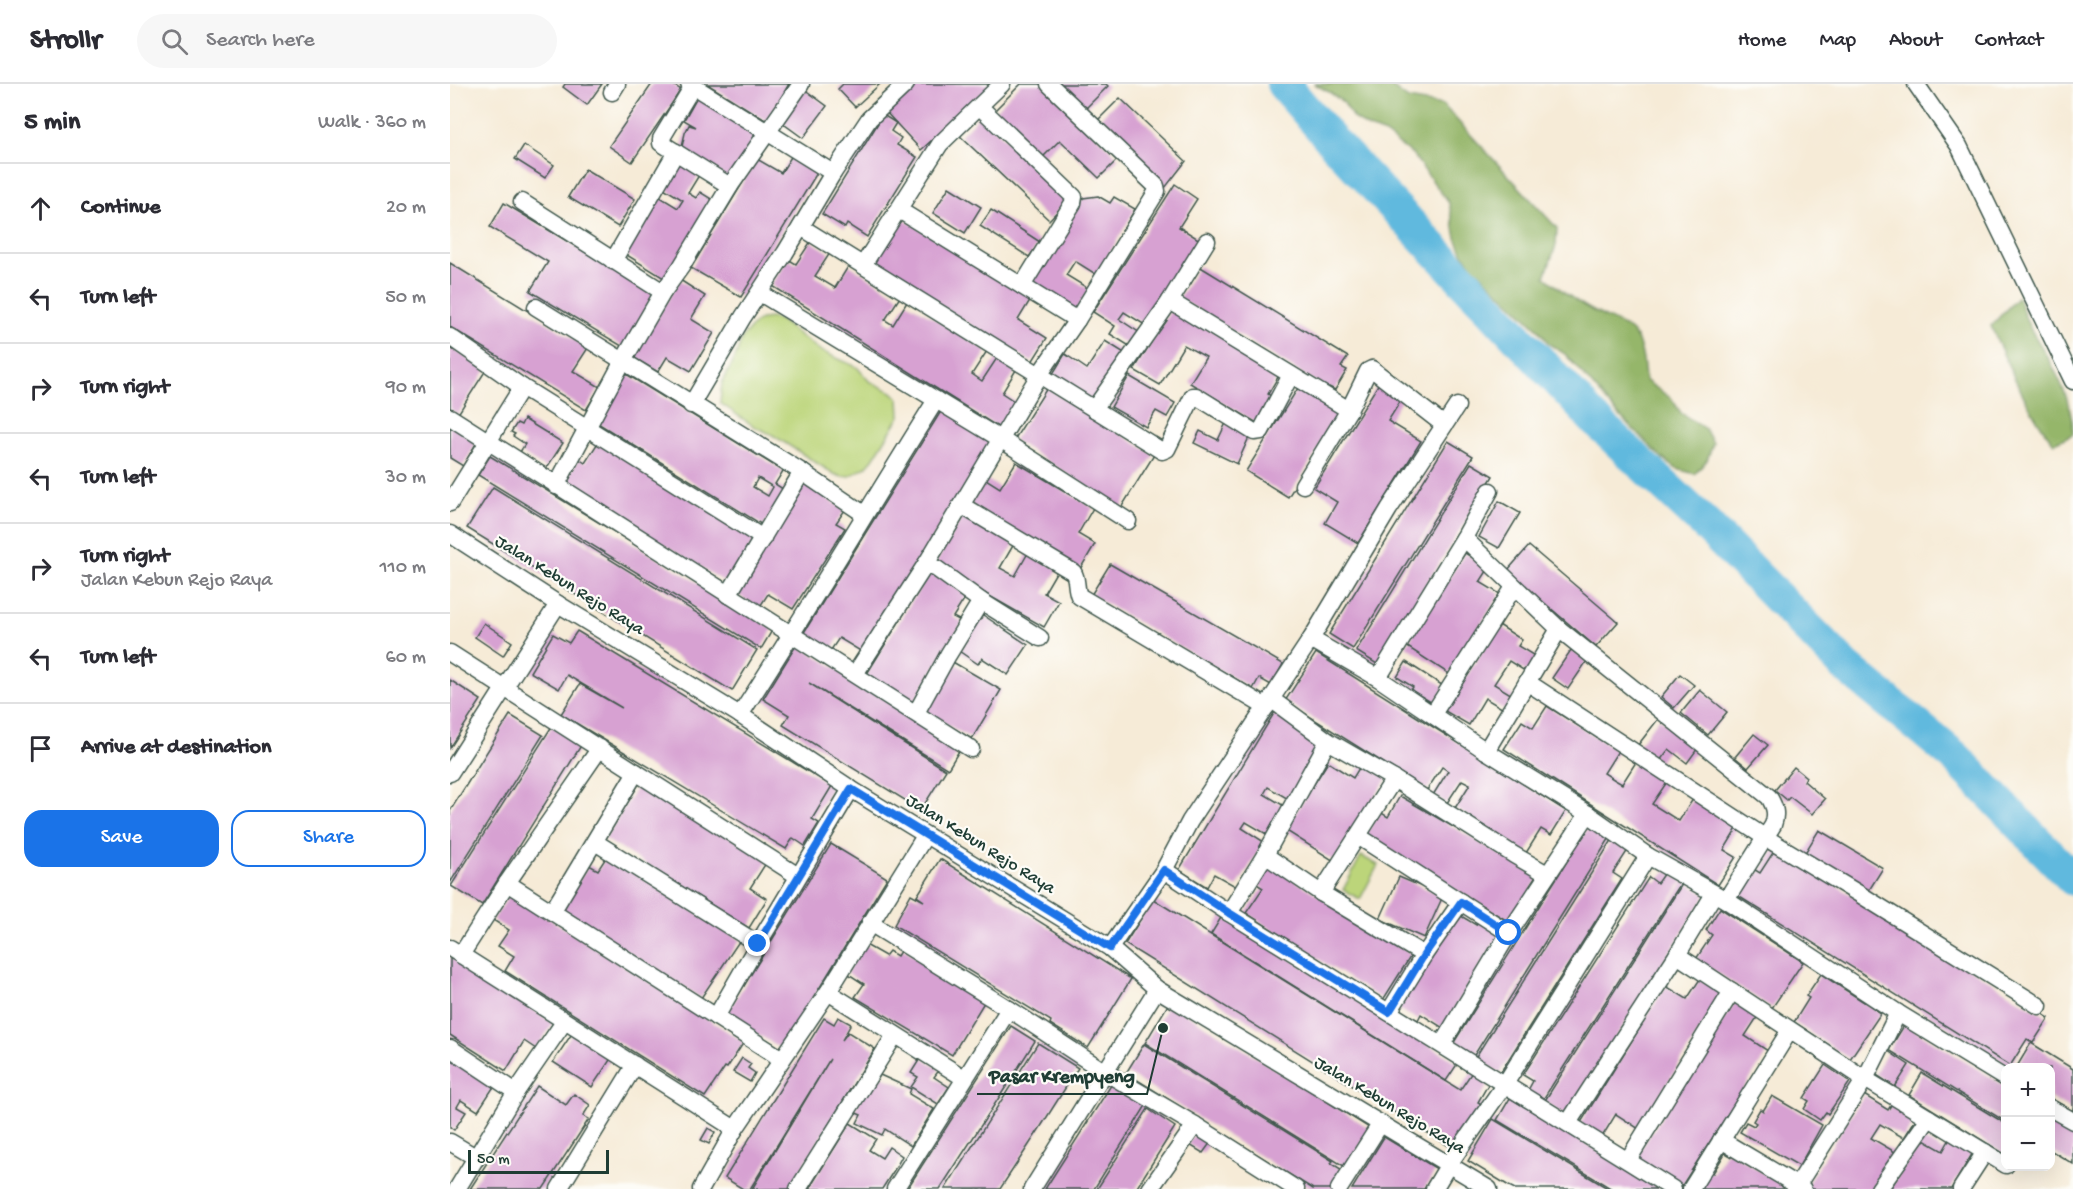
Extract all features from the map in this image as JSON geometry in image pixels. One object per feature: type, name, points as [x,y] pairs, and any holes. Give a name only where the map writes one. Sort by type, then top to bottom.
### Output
[{"type":"street","points":[[556,486],[622,361],[663,292],[681,267],[730,186],[801,84]]},
{"type":"street","points":[[691,405],[743,317],[869,119],[906,84]]},
{"type":"street","points":[[863,266],[940,144],[1002,84]]},
{"type":"street","points":[[855,674],[926,564],[1039,375],[1077,320],[1157,193],[1158,188],[1049,84]]},
{"type":"street","points":[[1916,84],[1959,146],[2073,381]]},
{"type":"street","points":[[730,186],[663,145],[661,139],[691,85],[833,173]]},
{"type":"street","points":[[980,107],[1074,197],[1073,203],[1022,286]]},
{"type":"street","points":[[613,261],[676,152]]},
{"type":"street","points":[[522,202],[663,292]]},
{"type":"street","points":[[899,210],[1077,320]]},
{"type":"street","points":[[801,227],[1162,451],[1167,449],[1193,396],[1254,432],[1261,431],[1291,375]]},
{"type":"street","points":[[1094,409],[1170,301],[1207,241]]},
{"type":"street","points":[[760,292],[1002,440],[1128,521]]},
{"type":"street","points":[[1170,301],[1348,410]]},
{"type":"street","points":[[536,307],[802,472],[864,514]]},
{"type":"street","points":[[450,337],[522,387],[763,538]]},
{"type":"street","points":[[1303,485],[1348,410],[1368,371],[1372,369],[1444,425]]},
{"type":"street","points":[[450,504],[522,387]]},
{"type":"street","points":[[740,716],[936,400]]},
{"type":"street","points":[[1110,948],[1164,870],[1190,821],[1311,639],[1389,509],[1457,406]]},
{"type":"street","points":[[450,417],[971,749]]},
{"type":"street","points":[[728,595],[802,472]]},
{"type":"street","points":[[1378,678],[1464,538],[1490,491]]},
{"type":"street","points":[[961,505],[1073,572],[1079,596],[1268,703],[1547,874]]},
{"type":"street","name":"Jalan Kebun Rejo Raya","points":[[450,534],[558,604],[740,716],[851,789],[1110,948],[1157,989],[1489,1189]]},
{"type":"street","points":[[1464,538],[1559,629],[1769,797],[1774,804],[1776,816],[1766,838],[1677,955],[1568,1123]]},
{"type":"street","points":[[926,564],[1040,638]]},
{"type":"street","points":[[1433,714],[1514,587]]},
{"type":"street","points":[[916,713],[981,601]]},
{"type":"street","points":[[450,773],[558,604]]},
{"type":"street","points":[[1486,751],[1559,629]]},
{"type":"street","points":[[1311,639],[1378,678],[1486,751],[1588,814],[1648,856],[1720,897],[1898,1013],[2001,1076]]},
{"type":"street","points":[[450,653],[798,876]]},
{"type":"street","points":[[1527,682],[1766,838],[1862,895],[2038,1006]]},
{"type":"street","points":[[1229,913],[1266,855],[1328,741]]},
{"type":"street","points":[[600,748],[507,883],[455,952],[735,1129]]},
{"type":"street","points":[[552,912],[636,772]]},
{"type":"street","points":[[1321,893],[1394,779]]},
{"type":"street","points":[[716,1017],[851,789]]},
{"type":"street","points":[[1442,1044],[1509,933],[1588,814]]},
{"type":"street","points":[[701,1189],[735,1129],[828,992],[926,836]]},
{"type":"street","points":[[1358,836],[1509,933]]},
{"type":"street","points":[[595,842],[758,944]]},
{"type":"street","points":[[1266,855],[1321,893],[1424,955]]},
{"type":"street","points":[[1434,1189],[1505,1084],[1648,856]]},
{"type":"street","points":[[1164,870],[1229,913],[1673,1189]]},
{"type":"street","points":[[507,883],[782,1059]]},
{"type":"street","points":[[1389,1012],[1424,955],[1461,902]]},
{"type":"street","points":[[870,923],[1009,1009],[1105,1072],[1195,1125],[1296,1189]]},
{"type":"street","points":[[1677,955],[1865,1079],[2001,1162]]},
{"type":"street","points":[[1032,1189],[1157,989]]},
{"type":"street","points":[[1628,1160],[1731,991]]},
{"type":"street","points":[[828,992],[964,1078]]},
{"type":"street","points":[[895,1189],[1009,1009]]},
{"type":"street","points":[[1721,1140],[1799,1188],[1865,1079],[1898,1013]]},
{"type":"street","points":[[457,1189],[516,1092],[564,1022]]},
{"type":"street","points":[[1691,1189],[1790,1030]]},
{"type":"street","points":[[798,1189],[895,1035]]},
{"type":"street","points":[[450,1048],[516,1092]]},
{"type":"street","points":[[559,1189],[634,1065]]},
{"type":"street","points":[[2055,1111],[2073,1121]]},
{"type":"street","points":[[1879,1189],[1929,1118]]},
{"type":"street","points":[[1339,1189],[1380,1123]]},
{"type":"street","points":[[1151,1189],[1195,1125]]},
{"type":"street","points":[[450,1142],[477,1158]]},
{"type":"street","points":[[1961,1189],[1985,1152]]},
{"type":"green space","points":[[1314,84],[1388,84],[1408,99],[1443,105],[1557,228],[1556,245],[1545,277],[1578,302],[1629,329],[1640,346],[1645,380],[1672,399],[1681,413],[1705,429],[1713,443],[1707,460],[1695,474],[1677,469],[1663,459],[1613,409],[1565,354],[1549,344],[1538,329],[1474,268],[1463,254],[1456,238],[1449,203],[1413,155],[1385,134],[1353,118],[1344,103]]},
{"type":"green space","points":[[2018,297],[2028,324],[2059,378],[2069,405],[2073,434],[2054,443],[2027,402],[1991,326]]},
{"type":"green space","points":[[771,318],[779,320],[821,351],[857,367],[869,381],[892,392],[899,399],[900,416],[866,467],[850,476],[842,477],[834,474],[771,434],[755,427],[720,403],[722,383],[743,337],[755,323]]},
{"type":"green space","points":[[1361,856],[1378,865],[1360,899],[1343,890]]},
{"type":"building","points":[[565,84],[602,84],[587,105],[563,87]]},
{"type":"building","points":[[652,84],[672,84],[681,90],[632,162],[609,146]]},
{"type":"building","points":[[707,84],[789,84],[767,121]]},
{"type":"building","points":[[843,84],[880,84],[855,107],[838,89]]},
{"type":"building","points":[[916,84],[994,84],[921,150],[885,111]]},
{"type":"building","points":[[1021,84],[1043,84],[1119,158],[1099,178],[1060,140],[1042,158],[994,111]]},
{"type":"building","points":[[1057,84],[1106,84],[1108,86],[1084,110]]},
{"type":"building","points":[[804,89],[827,106],[803,138],[781,122]]},
{"type":"building","points":[[698,95],[760,131],[731,180],[681,151],[689,125],[696,127],[684,120]]},
{"type":"building","points":[[1120,98],[1186,161],[1165,188],[1096,122]]},
{"type":"building","points":[[883,115],[896,123],[891,131],[901,138],[897,145],[917,157],[867,237],[847,224],[845,228],[822,214]]},
{"type":"building","points":[[980,115],[1069,199],[1049,220],[960,136]]},
{"type":"building","points":[[524,145],[554,165],[545,178],[515,159]]},
{"type":"building","points":[[794,152],[820,168],[741,297],[691,268],[757,159],[781,173]]},
{"type":"building","points":[[679,159],[701,172],[688,193],[696,198],[700,192],[713,200],[667,280],[622,252],[657,195],[678,208],[683,200],[662,187]]},
{"type":"building","points":[[585,169],[635,199],[618,227],[568,197]]},
{"type":"building","points":[[1175,184],[1197,199],[1179,227],[1200,240],[1145,325],[1124,312],[1119,319],[1140,333],[1131,347],[1110,334],[1115,326],[1093,312]]},
{"type":"building","points":[[949,187],[981,207],[965,233],[933,213]]},
{"type":"building","points":[[1098,196],[1110,203],[1114,197],[1135,209],[1097,275],[1075,261],[1066,275],[1089,289],[1075,312],[1030,285],[1083,198]]},
{"type":"building","points":[[504,203],[654,294],[625,348],[530,291],[548,262],[490,227]]},
{"type":"building","points":[[991,210],[1040,242],[1029,257],[980,226]]},
{"type":"building","points":[[899,216],[1032,297],[1018,320],[1047,338],[1032,362],[870,263]]},
{"type":"building","points":[[811,241],[830,253],[815,276],[835,288],[849,265],[900,297],[885,320],[893,325],[907,302],[987,351],[972,374],[982,381],[997,358],[1016,370],[1002,393],[1017,403],[1001,429],[771,285],[788,259],[796,264]]},
{"type":"building","points":[[450,263],[588,348],[573,371],[600,387],[586,410],[450,327]]},
{"type":"building","points":[[1199,266],[1348,357],[1341,367],[1347,370],[1335,390],[1329,387],[1327,389],[1179,298]]},
{"type":"building","points":[[680,280],[705,296],[691,319],[714,333],[691,371],[667,357],[658,372],[633,357]]},
{"type":"building","points":[[1173,307],[1281,372],[1268,394],[1272,397],[1257,423],[1190,383],[1206,357],[1184,345],[1160,385],[1134,370]]},
{"type":"building","points":[[1105,341],[1126,354],[1094,404],[1051,377],[1065,354],[1087,369]]},
{"type":"building","points":[[450,347],[486,370],[458,414],[450,409]]},
{"type":"building","points":[[623,372],[783,471],[775,484],[786,491],[764,526],[596,422]],"holes":[[[758,478],[773,487],[768,496],[753,487]]]},
{"type":"building","points":[[1129,376],[1175,403],[1167,417],[1156,411],[1146,427],[1111,407]]},
{"type":"building","points":[[1379,383],[1403,397],[1388,421],[1421,441],[1358,543],[1325,523],[1337,502],[1314,488]]},
{"type":"building","points":[[1047,388],[1154,455],[1121,508],[1014,440]]},
{"type":"building","points":[[1298,388],[1320,402],[1322,399],[1342,412],[1288,497],[1246,471]]},
{"type":"building","points":[[943,408],[993,442],[862,652],[839,638],[831,650],[803,634]]},
{"type":"building","points":[[524,419],[563,443],[546,469],[520,452],[525,444],[511,432],[517,423],[521,425]]},
{"type":"building","points":[[1226,423],[1250,435],[1237,464],[1194,443],[1200,431],[1218,440]]},
{"type":"building","points":[[450,425],[477,442],[463,466],[450,458]]},
{"type":"building","points":[[599,441],[756,538],[728,584],[564,483],[579,459],[585,463]]},
{"type":"building","points":[[1448,441],[1473,456],[1353,649],[1329,634]]},
{"type":"building","points":[[490,456],[773,629],[761,649],[478,475]]},
{"type":"building","points":[[1016,462],[1093,508],[1078,534],[1095,544],[1079,571],[970,505],[986,479],[1000,488]]},
{"type":"building","points":[[1471,463],[1493,476],[1377,664],[1356,651]]},
{"type":"building","points":[[805,484],[845,510],[836,523],[845,528],[793,609],[768,594],[759,608],[735,593]]},
{"type":"building","points":[[493,487],[757,650],[732,691],[467,528]]},
{"type":"building","points":[[1499,501],[1520,513],[1499,548],[1479,537]]},
{"type":"building","points":[[963,515],[1014,544],[1000,568],[1015,576],[1028,553],[1058,569],[1044,593],[1059,601],[1044,627],[935,565]]},
{"type":"building","points":[[1529,546],[1618,622],[1596,647],[1507,571]]},
{"type":"building","points":[[1465,553],[1489,568],[1480,582],[1500,594],[1449,674],[1406,646]]},
{"type":"building","points":[[1110,564],[1283,664],[1271,685],[1259,678],[1253,689],[1091,595]]},
{"type":"building","points":[[931,570],[967,595],[953,617],[963,622],[912,705],[865,677]]},
{"type":"building","points":[[983,615],[1028,645],[1008,675],[982,658],[978,664],[959,651]]},
{"type":"building","points":[[484,623],[512,642],[503,656],[475,637]]},
{"type":"building","points":[[1499,625],[1522,640],[1518,646],[1538,658],[1528,673],[1509,661],[1494,684],[1514,696],[1505,710],[1485,698],[1469,725],[1445,711]]},
{"type":"building","points":[[577,631],[832,786],[812,819],[819,823],[805,846],[793,838],[786,849],[561,714],[580,684],[622,708],[567,675],[559,689],[530,672],[553,634],[569,643]]},
{"type":"building","points":[[797,644],[962,746],[948,769],[809,683],[946,770],[921,810],[783,725],[789,715],[763,699]]},
{"type":"building","points":[[1571,650],[1587,661],[1568,689],[1552,678]]},
{"type":"building","points":[[1316,653],[1566,811],[1551,835],[1541,829],[1526,853],[1455,808],[1470,784],[1462,780],[1447,803],[1433,795],[1448,771],[1442,767],[1427,790],[1285,701]]},
{"type":"building","points":[[951,661],[1001,690],[972,739],[922,710]]},
{"type":"building","points":[[1406,662],[1445,687],[1434,704],[1411,690],[1413,687],[1397,677]]},
{"type":"building","points":[[1680,674],[1694,685],[1674,708],[1661,697]]},
{"type":"building","points":[[450,680],[481,700],[450,748]]},
{"type":"building","points":[[1700,690],[1727,712],[1708,735],[1681,713]]},
{"type":"building","points":[[1547,706],[1618,751],[1604,773],[1615,780],[1622,784],[1636,762],[1667,782],[1652,804],[1679,821],[1693,799],[1738,827],[1724,850],[1736,857],[1718,885],[1504,749],[1522,721],[1533,728]]},
{"type":"building","points":[[1276,710],[1325,742],[1290,800],[1268,787],[1264,794],[1286,807],[1268,835],[1246,822],[1242,828],[1264,842],[1237,887],[1214,874],[1207,887],[1179,870]]},
{"type":"building","points":[[510,715],[543,735],[450,883],[450,811]]},
{"type":"building","points":[[1659,718],[1698,748],[1687,763],[1669,749],[1659,762],[1638,745]]},
{"type":"building","points":[[552,726],[582,744],[482,905],[451,886]]},
{"type":"building","points":[[1754,734],[1768,745],[1748,768],[1735,757]]},
{"type":"building","points":[[1328,762],[1353,778],[1362,763],[1387,778],[1334,861],[1285,830]]},
{"type":"building","points":[[1794,767],[1806,777],[1804,781],[1825,799],[1812,814],[1790,797],[1787,800],[1775,790]]},
{"type":"building","points":[[640,782],[768,860],[750,888],[767,899],[749,928],[605,839]]},
{"type":"building","points":[[1400,796],[1539,877],[1511,923],[1365,836],[1380,812],[1388,817]]},
{"type":"building","points":[[1591,823],[1611,836],[1473,1057],[1453,1044]]},
{"type":"building","points":[[1819,830],[1883,868],[1866,895],[1803,856]]},
{"type":"building","points":[[1614,837],[1630,847],[1613,873],[1622,879],[1500,1073],[1475,1058]]},
{"type":"building","points":[[831,844],[887,878],[782,1049],[726,1015]]},
{"type":"building","points":[[1776,848],[2049,1018],[2033,1043],[2027,1039],[2012,1063],[2005,1063],[1735,894],[1752,868],[1760,873]]},
{"type":"building","points":[[607,856],[740,940],[701,998],[561,909],[589,865],[598,870]]},
{"type":"building","points":[[940,859],[1131,979],[1088,1048],[1050,1024],[1051,1021],[894,925],[911,894],[924,901],[917,896]]},
{"type":"building","points":[[1267,863],[1412,954],[1383,1000],[1246,913],[1263,888],[1255,883]]},
{"type":"building","points":[[1666,870],[1683,880],[1542,1101],[1527,1092],[1533,1081],[1523,1075],[1649,877],[1657,883]]},
{"type":"building","points":[[1399,877],[1443,896],[1424,938],[1380,919]]},
{"type":"building","points":[[1684,881],[1706,895],[1566,1116],[1544,1102]]},
{"type":"building","points":[[510,894],[744,1042],[705,1097],[505,971],[514,956],[498,946],[509,930],[493,920]]},
{"type":"building","points":[[1153,899],[1460,1090],[1472,1072],[1489,1083],[1478,1102],[1483,1105],[1455,1150],[1125,944]]},
{"type":"building","points":[[1720,908],[1803,962],[1772,1008],[1696,959],[1712,935],[1706,930]]},
{"type":"building","points":[[1456,913],[1476,925],[1479,919],[1501,932],[1443,1028],[1421,1014],[1418,1020],[1398,1009]]},
{"type":"building","points":[[1222,916],[1458,1063],[1446,1081],[1211,934]]},
{"type":"building","points":[[864,944],[885,956],[889,951],[897,956],[902,948],[986,999],[952,1055],[855,997],[864,984],[847,973]]},
{"type":"building","points":[[450,957],[553,1023],[536,1049],[524,1041],[506,1071],[450,1035]]},
{"type":"building","points":[[1821,974],[1881,1013],[1850,1059],[1794,1022],[1809,998],[1806,996]]},
{"type":"building","points":[[1700,979],[1723,993],[1639,1129],[1616,1114],[1602,1137],[1580,1124],[1666,986],[1687,999]]},
{"type":"building","points":[[1735,1002],[1758,1016],[1745,1036],[1768,1051],[1681,1187],[1635,1159]]},
{"type":"building","points":[[1169,1003],[1371,1129],[1347,1168],[1145,1043]]},
{"type":"building","points":[[838,1017],[851,1024],[842,1040],[848,1032],[875,1049],[789,1189],[752,1189],[830,1059],[750,1189],[743,1189],[725,1178],[824,1018],[834,1024]]},
{"type":"building","points":[[1905,1024],[2001,1084],[2001,1119],[1889,1050]]},
{"type":"building","points":[[1011,1026],[1035,1041],[1011,1079],[940,1189],[907,1189]]},
{"type":"building","points":[[573,1032],[612,1057],[592,1087],[553,1062]]},
{"type":"building","points":[[1038,1043],[1078,1068],[1040,1128],[1000,1189],[945,1189]]},
{"type":"building","points":[[2031,1043],[2073,1069],[2073,1111],[2055,1101],[2055,1063],[2019,1063]]},
{"type":"building","points":[[1144,1044],[1333,1161],[1331,1163],[1344,1171],[1333,1189],[1313,1189],[1126,1073]]},
{"type":"building","points":[[1888,1051],[1909,1065],[1895,1087],[1875,1074]]},
{"type":"building","points":[[450,1056],[495,1085],[478,1111],[461,1100],[457,1107],[466,1112],[454,1130],[450,1127]]},
{"type":"building","points":[[921,1057],[940,1069],[934,1077],[949,1087],[938,1104],[911,1087],[918,1077],[911,1073]]},
{"type":"building","points":[[742,1058],[751,1064],[748,1068],[755,1073],[750,1082],[733,1072]]},
{"type":"building","points":[[1825,1065],[1850,1082],[1828,1114],[1826,1112],[1820,1120],[1804,1109],[1809,1101],[1804,1098]]},
{"type":"building","points":[[1922,1073],[2001,1121],[2001,1152],[1909,1095]]},
{"type":"building","points":[[880,1075],[911,1089],[909,1094],[934,1109],[911,1146],[885,1129],[882,1135],[857,1123],[861,1115],[854,1112],[870,1078],[877,1081]]},
{"type":"building","points":[[1113,1082],[1147,1104],[1094,1189],[1045,1189]]},
{"type":"building","points":[[537,1086],[566,1105],[574,1094],[590,1105],[583,1116],[589,1119],[576,1139],[543,1189],[470,1189]]},
{"type":"building","points":[[1864,1095],[1888,1110],[1893,1102],[1917,1117],[1904,1138],[1880,1124],[1871,1138],[1895,1152],[1872,1189],[1804,1189]]},
{"type":"building","points":[[1772,1096],[1822,1125],[1799,1166],[1740,1132],[1746,1122],[1754,1126],[1756,1123],[1753,1121],[1760,1109],[1763,1111]]},
{"type":"building","points":[[1510,1098],[1661,1189],[1612,1189],[1497,1120]]},
{"type":"building","points":[[1148,1109],[1175,1127],[1136,1189],[1097,1189]]},
{"type":"building","points":[[2055,1117],[2073,1129],[2073,1164],[2055,1153]]},
{"type":"building","points":[[1493,1119],[1609,1189],[1515,1189],[1509,1186],[1468,1161]]},
{"type":"building","points":[[850,1123],[876,1139],[869,1150],[882,1158],[889,1147],[902,1156],[896,1167],[882,1189],[809,1189]]},
{"type":"building","points":[[708,1128],[715,1132],[709,1144],[701,1140]]},
{"type":"building","points":[[1196,1132],[1211,1142],[1203,1153],[1188,1144]]},
{"type":"building","points":[[1384,1137],[1437,1169],[1424,1189],[1352,1189]]},
{"type":"building","points":[[1951,1137],[1974,1151],[1951,1189],[1890,1189],[1922,1139],[1943,1151]]},
{"type":"building","points":[[1727,1150],[1785,1187],[1783,1189],[1695,1189],[1707,1170],[1713,1173]]},
{"type":"waterway","points":[[1283,84],[1334,143],[1595,420],[1705,524],[1845,666],[1955,757],[2073,879]]},
{"type":"place","name":"Pasar Krempyeng","points":[[1163,1028]]},
{"type":"route","points":[[758,944],[851,789],[1110,948],[1164,870],[1389,1012],[1424,955],[1461,902],[1509,933]]}]
